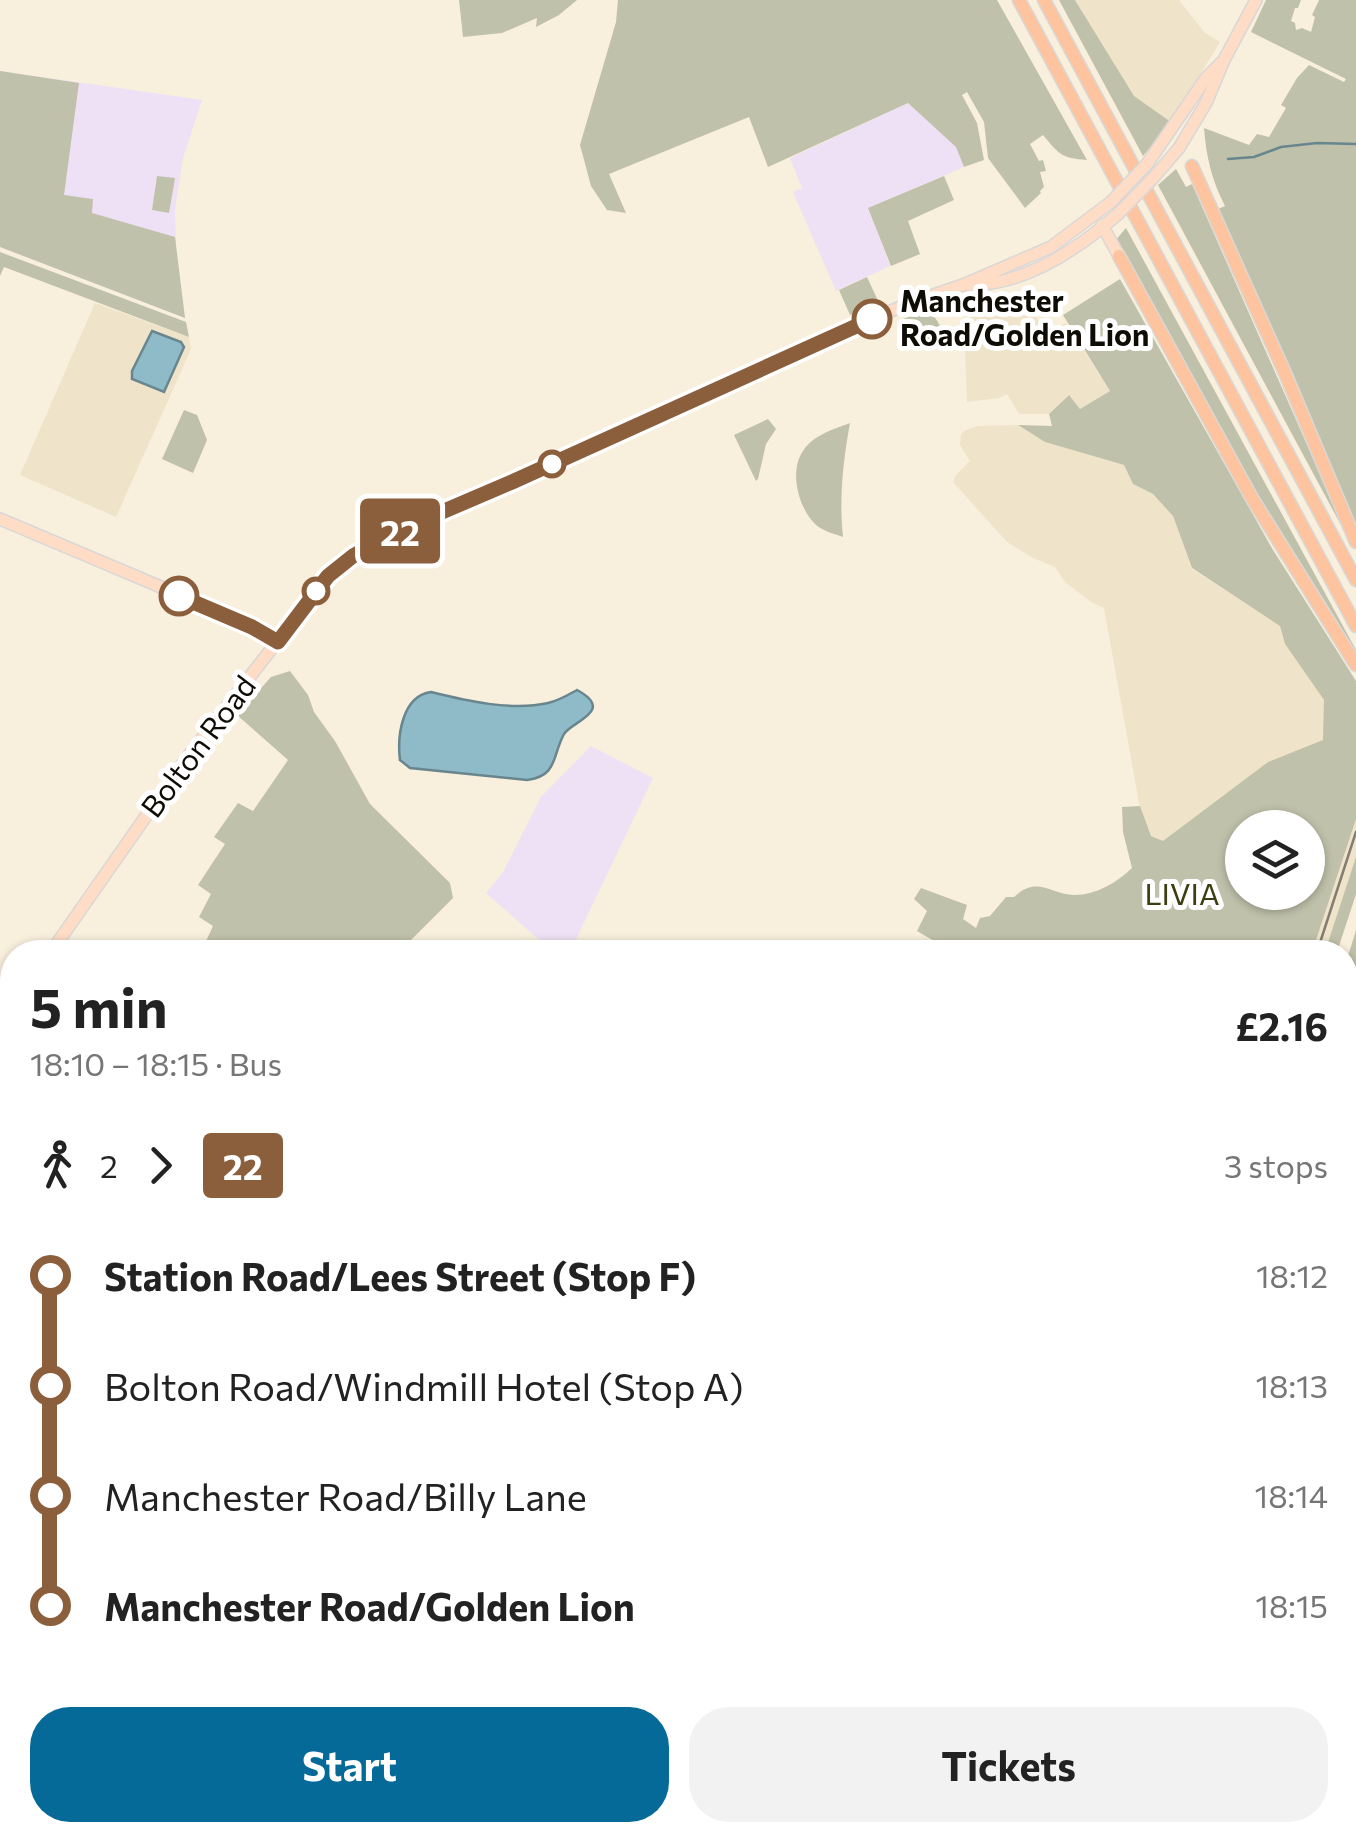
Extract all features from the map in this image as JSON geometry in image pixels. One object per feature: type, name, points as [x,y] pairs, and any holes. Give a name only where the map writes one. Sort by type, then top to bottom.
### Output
[{"type":"highway","points":[[1019,0],[1356,626]]},
{"type":"highway","points":[[1044,0],[1356,580]]},
{"type":"highway","points":[[1192,166],[1356,542]]},
{"type":"highway","points":[[1119,256],[1253,500],[1356,665]]},
{"type":"main road","points":[[1224,60],[1256,0]]},
{"type":"main road","name":"Bolton Road","points":[[963,286],[987,286],[1026,272],[1103,227],[1179,148],[1206,103],[1224,60]]},
{"type":"main road","name":"Bolton Road","points":[[59,940],[186,759],[328,576],[353,556],[395,532],[870,320],[963,286],[1050,247],[1107,205],[1147,164],[1206,78],[1224,60]]},
{"type":"main road","points":[[1156,152],[1179,148],[1192,166]]},
{"type":"main road","points":[[1107,205],[1101,222],[1119,256]]},
{"type":"main road","points":[[1083,242],[1102,246],[1119,256]]},
{"type":"main road","points":[[0,518],[212,608],[278,642]]},
{"type":"shaded area","points":[[1075,0],[1179,0],[1204,32],[1220,42],[1171,122],[1134,96]]},
{"type":"shaded area","points":[[0,71],[202,100],[183,158],[175,209],[185,318],[0,247]]},
{"type":"shaded area","points":[[908,103],[957,147],[964,167],[869,208],[890,266],[836,291],[793,192],[802,188],[790,158]]},
{"type":"shaded area","points":[[1017,292],[1048,332],[1066,323],[1110,391],[1080,409],[1068,395],[1049,414],[1019,414],[1007,394],[967,402],[968,318]]},
{"type":"shaded area","points":[[95,303],[189,337],[191,349],[116,517],[20,475]]},
{"type":"shaded area","points":[[1018,425],[1045,442],[1124,465],[1133,484],[1153,494],[1173,516],[1192,569],[1280,626],[1285,644],[1324,700],[1324,740],[1293,764],[1268,762],[1163,842],[1145,836],[1104,608],[1065,582],[1055,567],[1007,542],[953,482],[970,461],[960,445],[964,431],[977,426]]},
{"type":"shaded area","points":[[591,746],[653,778],[576,940],[539,940],[486,893],[503,872],[541,797]]},
{"type":"shaded area","points":[[1356,797],[1356,894],[1341,940],[1306,940],[1317,910],[1325,910],[1325,886]]},
{"type":"green space","points":[[459,0],[577,0],[536,27],[537,18],[502,33],[463,37]]},
{"type":"green space","points":[[618,0],[997,0],[1087,160],[1061,154],[1043,135],[1030,144],[1039,161],[1043,160],[1046,171],[1040,172],[1044,187],[1041,193],[1025,208],[988,158],[984,122],[967,92],[962,95],[977,123],[984,160],[964,167],[956,147],[908,103],[768,167],[749,117],[609,174],[626,213],[607,210],[591,186],[580,145],[616,22]]},
{"type":"green space","points":[[1059,0],[1075,0],[1134,96],[1171,122],[1143,156]]},
{"type":"green space","points":[[1266,0],[1301,0],[1291,21],[1296,30],[1311,32],[1315,17],[1312,15],[1319,0],[1356,0],[1356,526],[1218,209],[1225,206],[1206,148],[1204,128],[1249,145],[1257,134],[1269,137],[1286,108],[1281,105],[1309,65],[1344,82],[1346,79],[1251,32]]},
{"type":"green space","points":[[0,71],[79,83],[64,195],[93,199],[92,213],[175,237],[185,318],[0,247]]},
{"type":"green space","points":[[1176,169],[1186,187],[1192,184],[1349,540],[1158,185]]},
{"type":"green space","points":[[157,176],[175,178],[169,213],[152,210]]},
{"type":"green space","points":[[944,176],[954,200],[908,221],[920,254],[891,266],[868,208]]},
{"type":"green space","points":[[1126,228],[1356,650],[1356,658],[1237,462],[1115,241]]},
{"type":"green space","points":[[0,252],[186,322],[189,337],[4,267],[0,276]]},
{"type":"green space","points":[[867,277],[879,303],[850,315],[839,290]]},
{"type":"green space","name":"LIVIA","points":[[1120,279],[1273,550],[1356,681],[1356,819],[1316,940],[932,940],[917,931],[927,911],[914,899],[921,888],[967,905],[963,919],[976,928],[980,918],[990,916],[1006,897],[1014,897],[1030,887],[1074,895],[1106,887],[1132,868],[1123,832],[1122,807],[1140,806],[1151,836],[1163,841],[1268,762],[1323,740],[1324,700],[1285,644],[1280,626],[1192,568],[1173,516],[1153,494],[1133,484],[1124,465],[1045,442],[1018,425],[1052,426],[1049,414],[1069,395],[1080,409],[1110,391],[1063,315]]},
{"type":"green space","points":[[924,312],[938,321],[942,337],[902,349],[900,320]]},
{"type":"green space","points":[[184,410],[197,415],[207,440],[193,473],[162,459]]},
{"type":"green space","points":[[768,419],[776,429],[766,444],[756,481],[734,435]]},
{"type":"green space","points":[[850,423],[842,480],[843,537],[821,528],[809,517],[796,478],[799,459],[812,441]]},
{"type":"green space","points":[[290,671],[308,695],[314,712],[370,804],[450,883],[453,898],[411,940],[207,940],[213,926],[199,917],[211,894],[198,885],[225,844],[214,837],[238,803],[253,811],[288,760],[237,715],[271,677]]},
{"type":"green space","points":[[1356,857],[1356,894],[1341,940],[1329,940]]},
{"type":"water","points":[[152,331],[181,342],[184,347],[164,392],[132,379],[132,371]]},
{"type":"water","points":[[577,690],[588,697],[592,710],[568,729],[553,764],[537,778],[410,768],[400,760],[404,718],[421,695],[431,692],[474,702],[519,706],[552,702]]},
{"type":"waterway","points":[[1228,159],[1254,157],[1281,147],[1356,144]]},
{"type":"railway","points":[[1321,940],[1356,832]]},
{"type":"bus line","name":"22","points":[[179,596],[212,608],[278,642],[328,576],[395,532],[872,319]]},
{"type":"place","name":"Manchester Road/Golden Lion","points":[[872,319]]}]
